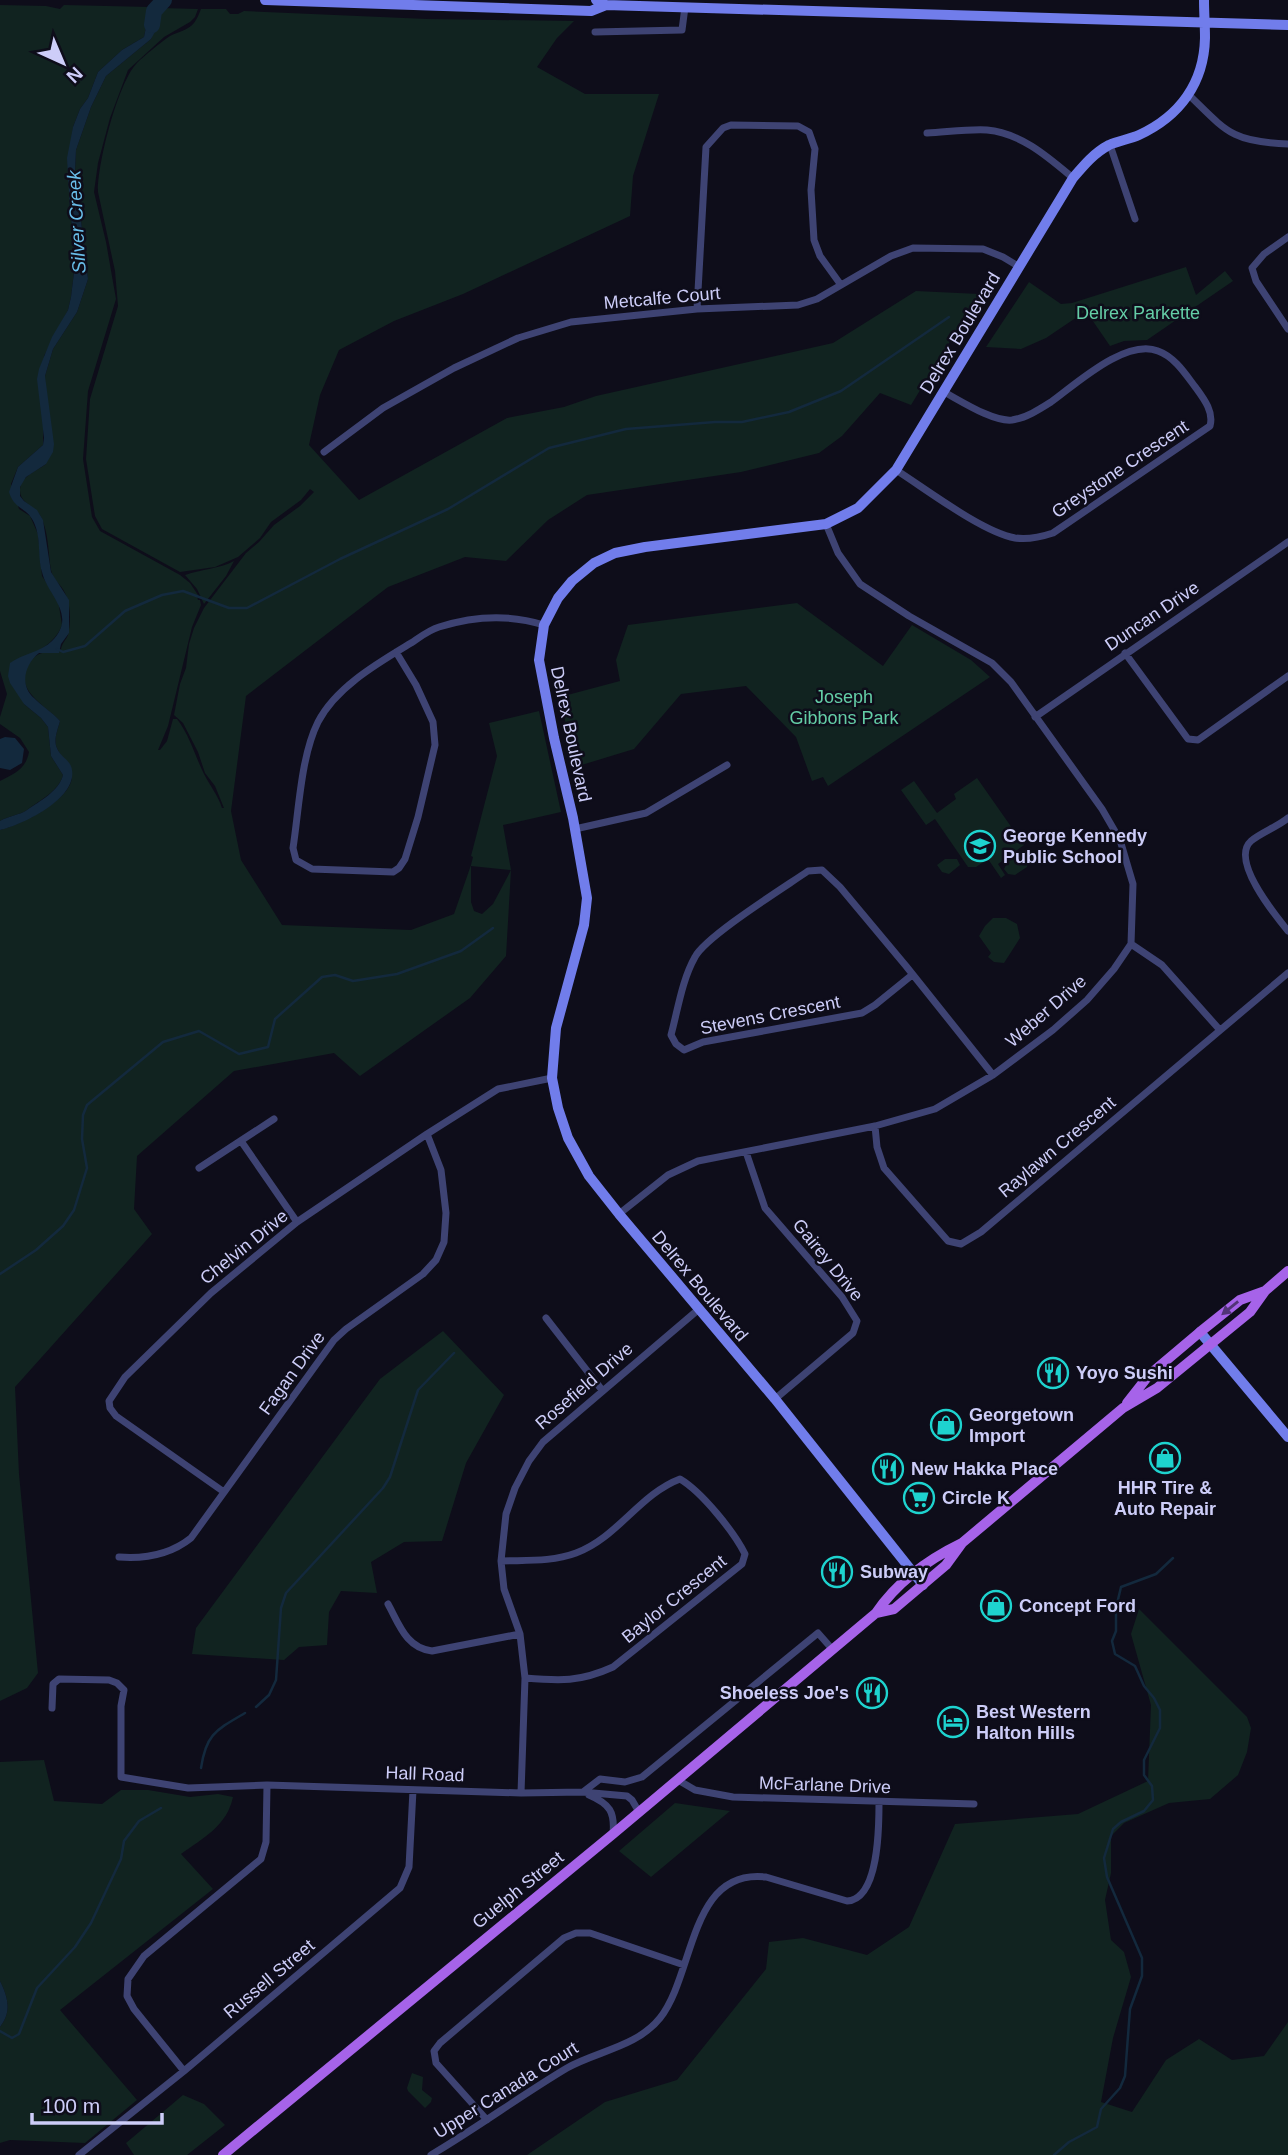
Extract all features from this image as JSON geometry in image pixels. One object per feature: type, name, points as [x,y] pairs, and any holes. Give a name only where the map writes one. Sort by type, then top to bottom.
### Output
[{"type":"main road","name":"Guelph Street","points":[[876,1613],[894,1609],[923,1585],[946,1565],[962,1543],[1123,1408],[1157,1388],[1250,1312],[1265,1291],[1288,1271]]},
{"type":"main road","name":"Guelph Street","points":[[1123,1408],[1149,1375],[1200,1332],[1240,1300],[1265,1291]]},
{"type":"main road","name":"Guelph Street","points":[[223,2155],[833,1650],[876,1613],[887,1597],[938,1554],[962,1543]]},
{"type":"street","points":[[265,0],[591,11],[606,5],[685,7],[719,4],[1288,25]]},
{"type":"street","points":[[596,0],[606,5]]},
{"type":"street","name":"Delrex Boulevard","points":[[923,1585],[775,1399],[619,1214],[589,1176],[568,1138],[552,1078],[556,1028],[584,925],[587,898],[539,660],[544,625],[558,598],[572,581],[594,563],[615,553],[825,524],[858,508],[897,470],[1073,178],[1090,158],[1110,145],[1139,135],[1165,120],[1189,95],[1203,58],[1204,0]]},
{"type":"street","points":[[595,32],[682,30],[685,7]]},
{"type":"street","points":[[1189,95],[1220,126],[1240,138],[1263,144],[1288,144]]},
{"type":"street","points":[[697,309],[706,147],[723,128],[731,125],[798,126],[808,132],[815,149],[811,190],[814,240],[820,256],[841,285]]},
{"type":"street","points":[[927,133],[989,130],[1012,137],[1036,148],[1073,178]]},
{"type":"street","points":[[1110,145],[1135,219]]},
{"type":"street","points":[[1288,237],[1264,254],[1252,268],[1256,281],[1288,329]]},
{"type":"street","name":"Metcalfe Court","points":[[324,452],[383,408],[454,368],[518,338],[571,322],[697,309],[798,305],[817,299],[891,256],[913,247],[984,249],[1018,266]]},
{"type":"street","name":"Greystone Crescent","points":[[897,470],[961,512],[1001,534],[1017,538],[1035,538],[1053,533],[1210,426],[1212,417],[1203,398],[1180,366],[1158,351],[1136,349],[1118,355],[1045,405],[1012,420],[996,418],[943,392]]},
{"type":"street","points":[[825,524],[838,553],[860,584],[909,616],[992,663],[1011,682],[1102,809],[1120,840],[1133,884],[1131,944],[1162,965],[1219,1029]]},
{"type":"street","name":"Duncan Drive","points":[[1035,717],[1288,542]]},
{"type":"street","points":[[396,652],[416,685],[433,722],[435,745],[405,859],[393,872],[312,869],[296,860],[293,848],[309,743],[320,719],[335,699],[355,680],[396,652],[437,627],[488,617],[515,617],[544,625]]},
{"type":"street","points":[[1125,653],[1188,739],[1198,740],[1288,676]]},
{"type":"street","points":[[575,830],[646,813],[727,765]]},
{"type":"street","points":[[1288,818],[1250,842],[1244,853],[1245,863],[1269,908],[1288,931]]},
{"type":"street","name":"Stevens Crescent","points":[[912,975],[862,1013],[703,1042],[684,1050],[676,1044],[671,1035],[687,975],[696,953],[721,932],[808,871],[822,870],[840,887],[912,975],[993,1075]]},
{"type":"street","name":"Weber Drive","points":[[619,1214],[668,1175],[698,1161],[875,1126],[935,1109],[993,1075],[1053,1030],[1087,1000],[1131,944]]},
{"type":"street","name":"Raylawn Crescent","points":[[875,1126],[877,1147],[884,1168],[948,1241],[961,1244],[981,1232],[1288,973]]},
{"type":"street","name":"Chelvin Drive","points":[[225,1492],[116,1416],[109,1401],[125,1377],[211,1293],[298,1222],[498,1089],[552,1078]]},
{"type":"street","points":[[199,1168],[274,1119]]},
{"type":"street","name":"Fagan Drive","points":[[119,1556],[138,1558],[178,1548],[191,1538],[334,1340],[422,1275],[436,1260],[443,1242],[446,1213],[441,1170],[427,1134]]},
{"type":"street","points":[[241,1141],[298,1222]]},
{"type":"street","name":"Gairey Drive","points":[[746,1152],[765,1209],[842,1297],[856,1321],[852,1333],[775,1399]]},
{"type":"street","name":"Rosefield Drive","points":[[521,1793],[525,1678],[520,1634],[504,1588],[501,1561],[506,1514],[515,1488],[543,1442],[699,1309]]},
{"type":"street","points":[[546,1318],[602,1390]]},
{"type":"street","points":[[1200,1332],[1288,1437]]},
{"type":"street","name":"Baylor Crescent","points":[[501,1561],[559,1558],[578,1553],[601,1540],[665,1485],[680,1479],[692,1486],[746,1554],[742,1564],[614,1667],[590,1678],[559,1681],[525,1678]]},
{"type":"street","points":[[388,1604],[408,1640],[422,1650],[432,1651],[520,1634]]},
{"type":"street","name":"Hall Road","points":[[582,1792],[600,1779],[625,1782],[642,1777],[818,1633],[833,1650]]},
{"type":"street","name":"Hall Road","points":[[52,1708],[53,1684],[59,1679],[109,1680],[117,1683],[124,1690],[121,1706],[121,1777],[188,1788],[267,1785],[521,1793],[582,1792],[627,1796],[639,1812]]},
{"type":"street","name":"McFarlane Drive","points":[[678,1780],[695,1790],[733,1797],[974,1804]]},
{"type":"street","points":[[184,2071],[134,2009],[127,1996],[128,1979],[145,1956],[261,1859],[267,1842],[267,1785]]},
{"type":"street","name":"Russell Street","points":[[79,2155],[184,2071],[400,1888],[409,1867],[413,1790]]},
{"type":"street","points":[[582,1792],[600,1800],[610,1809],[614,1821],[613,1834]]},
{"type":"street","name":"Upper Canada Court","points":[[431,2155],[568,2068],[637,2039],[657,2022],[672,2001],[708,1904],[720,1889],[736,1879],[766,1877],[847,1901],[860,1897],[877,1850],[879,1803]]},
{"type":"street","points":[[487,2120],[436,2063],[434,2050],[564,1938],[576,1933],[590,1933],[684,1965]]},
{"type":"green space","points":[[0,5],[60,9],[64,5],[150,7],[144,37],[122,50],[98,72],[73,127],[70,211],[76,256],[71,297],[68,310],[44,356],[43,445],[18,467],[11,484],[19,509],[30,516],[38,534],[42,576],[58,600],[62,625],[55,638],[43,648],[15,660],[24,704],[48,727],[51,756],[63,775],[58,786],[43,799],[24,812],[0,821],[0,781],[22,767],[29,752],[20,738],[0,724],[7,694],[0,671]]},
{"type":"green space","points":[[160,8],[198,9],[190,22],[164,37],[128,70],[110,118],[98,163],[94,192],[116,299],[88,391],[83,459],[92,517],[100,531],[180,575],[190,583],[200,600],[201,605],[192,627],[168,726],[158,750],[167,741],[173,719],[177,719],[222,808],[215,786],[205,773],[198,752],[183,723],[174,715],[189,644],[204,608],[246,553],[274,525],[314,492],[310,489],[301,500],[271,522],[260,538],[238,557],[215,567],[180,572],[102,529],[95,516],[86,459],[90,399],[118,306],[115,271],[98,192],[105,144],[123,87],[137,63],[170,36],[192,25],[201,9],[226,9],[230,14],[244,11],[427,19],[574,21],[557,38],[537,67],[585,94],[659,94],[633,176],[630,216],[463,294],[394,321],[339,350],[320,395],[309,445],[359,500],[507,418],[833,343],[916,291],[979,294],[911,405],[880,393],[842,436],[819,453],[741,472],[587,495],[548,520],[506,561],[465,557],[388,587],[246,696],[231,811],[241,860],[282,925],[411,930],[454,914],[471,865],[497,756],[489,723],[539,711],[561,812],[503,825],[511,870],[506,956],[470,998],[360,1076],[334,1053],[234,1071],[137,1156],[134,1209],[152,1234],[15,1387],[19,1474],[38,1673],[27,1688],[0,1701],[0,830],[44,810],[64,794],[72,776],[70,766],[56,745],[60,721],[32,696],[25,680],[25,672],[35,657],[61,649],[68,635],[70,614],[65,593],[52,573],[44,523],[39,513],[22,498],[20,489],[26,477],[46,464],[45,376],[53,349],[77,312],[88,279],[75,171],[76,150],[91,107],[106,76],[151,39]],"holes":[[[471,866],[511,870],[493,904],[482,914],[474,911],[471,902]]]},
{"type":"green space","name":"Delrex Parkette","points":[[1186,267],[1196,295],[1225,271],[1233,281],[1147,340],[1124,341],[1110,346],[1086,311],[1046,338],[1021,349],[986,347],[1029,282],[1061,304],[1072,303]]},
{"type":"green space","points":[[234,561],[204,604],[197,589],[185,575]]},
{"type":"green space","name":"Joseph Gibbons Park","points":[[797,603],[883,666],[912,625],[971,660],[990,677],[828,786],[823,777],[812,781],[796,737],[746,686],[681,694],[634,749],[575,767],[560,697],[620,681],[616,660],[628,625]]},
{"type":"green space","points":[[977,778],[1024,845],[998,864],[1005,875],[1001,878],[988,859],[976,867],[968,867],[935,819],[926,825],[901,790],[914,781],[937,813],[956,799],[954,794]]},
{"type":"green space","points":[[1021,851],[1028,862],[1027,867],[1015,875],[1008,874],[1004,869],[1008,861]]},
{"type":"green space","points":[[945,859],[957,859],[960,865],[949,874],[942,872],[937,865]]},
{"type":"green space","points":[[993,918],[1006,918],[1017,924],[1020,938],[1004,963],[994,962],[988,957],[991,953],[979,936]]},
{"type":"green space","points":[[443,1331],[504,1395],[466,1463],[442,1541],[404,1542],[371,1562],[377,1593],[341,1591],[329,1612],[327,1645],[299,1647],[284,1660],[192,1654],[196,1628],[380,1379]]},
{"type":"green space","points":[[1139,1609],[1247,1717],[1251,1728],[1247,1752],[1238,1775],[1210,1799],[1169,1803],[1124,1823],[1111,1836],[1111,1873],[1105,1900],[1111,1940],[1124,1952],[1131,1977],[1113,2038],[1101,2102],[1132,2112],[1166,2060],[1199,2039],[1232,2060],[1264,2056],[1288,2022],[1288,2155],[527,2155],[605,2102],[677,2080],[766,1969],[769,1942],[803,1938],[867,1955],[909,1927],[955,1824],[1078,1814],[1148,1781],[1151,1705],[1131,1634]]},
{"type":"green space","points":[[44,1760],[54,1801],[102,1804],[121,1790],[148,1790],[190,1797],[218,1794],[233,1797],[220,1824],[181,1854],[213,1889],[60,2010],[137,2100],[85,2143],[10,2140],[0,2143],[0,2027],[8,2004],[0,1981],[0,1762]]},
{"type":"green space","points":[[675,1803],[730,1811],[651,1877],[619,1851]]},
{"type":"green space","points":[[412,2073],[423,2077],[422,2090],[432,2098],[425,2108],[408,2091]]},
{"type":"green space","points":[[183,2095],[204,2104],[225,2125],[187,2155],[134,2155],[126,2143]]},
{"type":"water","points":[[150,7],[160,8],[156,30],[151,39],[106,76],[91,107],[76,150],[75,171],[88,279],[77,312],[53,349],[45,376],[53,452],[46,464],[26,477],[20,487],[20,496],[37,510],[43,520],[51,572],[69,600],[69,633],[61,644],[59,653],[39,653],[27,669],[25,681],[29,693],[60,721],[56,745],[71,767],[71,781],[66,791],[46,809],[21,823],[0,830],[0,821],[24,812],[43,799],[58,786],[63,775],[51,756],[48,727],[24,704],[8,676],[10,663],[48,645],[59,632],[62,622],[59,605],[42,572],[35,525],[29,515],[14,502],[9,492],[18,467],[43,445],[37,379],[52,337],[68,310],[71,297],[76,256],[67,158],[73,127],[98,72],[122,50],[144,37]]},
{"type":"water","points":[[15,738],[24,749],[22,763],[10,770],[0,768],[0,739]]},
{"type":"water","points":[[0,1981],[8,2004],[0,2027]]},
{"type":"waterway","name":"Silver Creek","points":[[152,25],[154,11],[164,0]]},
{"type":"waterway","points":[[57,649],[63,652],[85,646],[125,611],[162,595],[183,591],[229,608],[247,608],[340,559],[448,509],[549,448],[626,429],[742,422],[789,412],[841,391],[949,317]]},
{"type":"waterway","points":[[0,1274],[36,1250],[63,1226],[74,1210],[87,1168],[82,1139],[83,1115],[87,1105],[163,1042],[199,1031],[239,1054],[268,1047],[275,1019],[322,977],[335,975],[353,981],[397,974],[461,951],[493,928]]},
{"type":"waterway","points":[[256,1707],[269,1695],[276,1680],[281,1608],[286,1593],[383,1488],[390,1477],[418,1390],[454,1353]]},
{"type":"waterway","points":[[1054,2155],[1069,2142],[1097,2127],[1101,2109],[1120,2088],[1125,2076],[1130,2009],[1142,1976],[1142,1958],[1107,1877],[1104,1858],[1113,1829],[1144,1811],[1153,1800],[1152,1786],[1144,1775],[1144,1760],[1160,1728],[1160,1710],[1135,1666],[1115,1654],[1112,1641],[1116,1631],[1116,1608],[1121,1587],[1156,1574],[1173,1558]]},
{"type":"waterway","points":[[201,1768],[209,1740],[245,1713]]},
{"type":"waterway","points":[[0,2031],[12,2038],[19,2034],[37,1988],[75,1947],[91,1923],[121,1859],[124,1841],[139,1821],[161,1808]]},
{"type":"place","name":"George Kennedy Public School","points":[[980,846]]},
{"type":"place","name":"Yoyo Sushi","points":[[1053,1373]]},
{"type":"place","name":"Georgetown Import","points":[[946,1425]]},
{"type":"place","name":"HHR Tire & Auto Repair","points":[[1165,1458]]},
{"type":"place","name":"New Hakka Place","points":[[888,1469]]},
{"type":"place","name":"Circle K","points":[[919,1498]]},
{"type":"place","name":"Subway","points":[[837,1572]]},
{"type":"place","name":"Concept Ford","points":[[996,1606]]},
{"type":"place","name":"Shoeless Joe's","points":[[872,1693]]},
{"type":"place","name":"Best Western Halton Hills","points":[[953,1722]]}]
